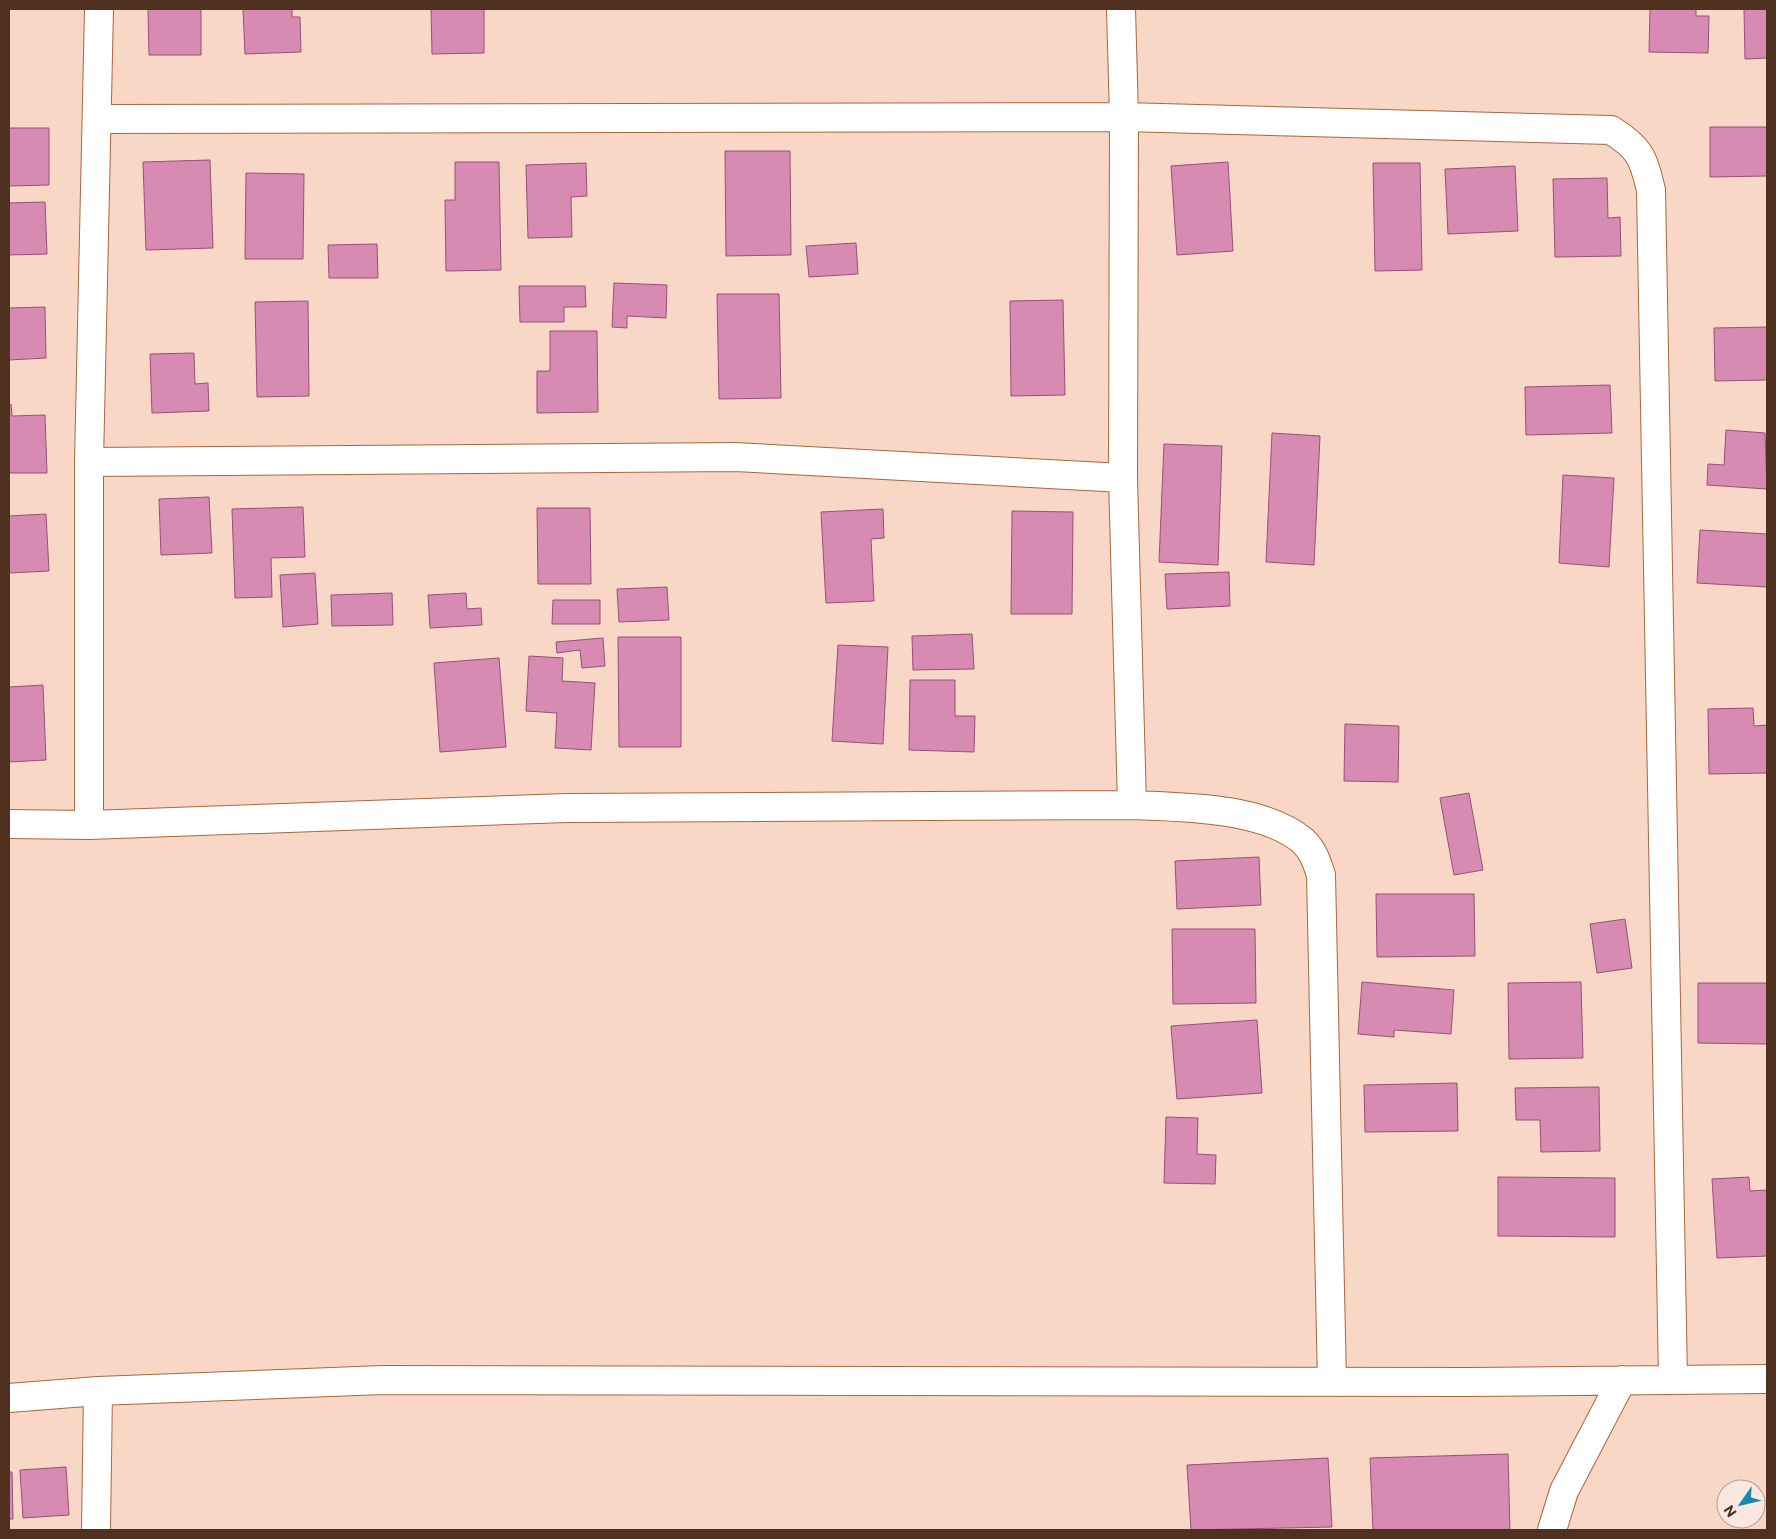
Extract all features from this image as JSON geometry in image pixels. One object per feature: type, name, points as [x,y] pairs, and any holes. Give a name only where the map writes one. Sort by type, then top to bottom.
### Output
[{"type":"street","points":[[89,825],[89,462],[99,9]]},
{"type":"street","points":[[1122,9],[1124,118],[1123,478],[1132,805]]},
{"type":"street","points":[[98,119],[1124,118],[1611,130],[1631,142],[1644,164],[1651,190],[1673,1380]]},
{"type":"street","points":[[89,462],[735,457],[1123,478]]},
{"type":"street","points":[[9,824],[89,825],[567,808],[1132,805],[1209,809],[1250,818],[1282,829],[1303,842],[1314,856],[1321,875],[1332,1382]]},
{"type":"street","points":[[9,1398],[98,1391],[383,1380],[1332,1382],[1767,1379]]},
{"type":"street","points":[[1552,1530],[1564,1491],[1622,1380]]},
{"type":"street","points":[[96,1530],[98,1391]]},
{"type":"building","points":[[148,9],[201,9],[201,55],[149,55]]},
{"type":"building","points":[[243,9],[292,9],[292,17],[300,17],[301,52],[245,54]]},
{"type":"building","points":[[431,9],[484,9],[484,53],[432,54]]},
{"type":"building","points":[[1650,9],[1696,9],[1696,16],[1709,16],[1708,53],[1649,52]]},
{"type":"building","points":[[1744,9],[1767,9],[1767,58],[1745,59]]},
{"type":"building","points":[[1710,127],[1767,127],[1767,176],[1710,177]]},
{"type":"building","points":[[9,128],[49,128],[49,185],[9,186]]},
{"type":"building","points":[[725,151],[790,151],[791,255],[726,256]]},
{"type":"building","points":[[210,160],[213,248],[146,250],[143,162]]},
{"type":"building","points":[[455,162],[499,162],[501,270],[446,271],[445,200],[455,200]]},
{"type":"building","points":[[1228,162],[1233,251],[1177,255],[1171,166]]},
{"type":"building","points":[[586,163],[587,196],[571,197],[572,237],[528,238],[526,165]]},
{"type":"building","points":[[1373,163],[1420,163],[1422,270],[1375,271]]},
{"type":"building","points":[[1515,166],[1518,231],[1448,234],[1445,169]]},
{"type":"building","points":[[246,173],[304,174],[303,259],[245,259]]},
{"type":"building","points":[[1607,178],[1608,218],[1620,217],[1621,256],[1555,257],[1553,179]]},
{"type":"building","points":[[45,202],[47,254],[9,255],[9,203]]},
{"type":"building","points":[[856,243],[858,274],[809,277],[806,246]]},
{"type":"building","points":[[377,244],[378,278],[329,278],[328,245]]},
{"type":"building","points":[[614,283],[667,285],[666,318],[627,316],[627,328],[612,327]]},
{"type":"building","points":[[519,286],[585,286],[586,307],[564,307],[564,322],[520,322]]},
{"type":"building","points":[[717,294],[779,294],[781,398],[719,399]]},
{"type":"building","points":[[1063,300],[1065,395],[1011,396],[1010,301]]},
{"type":"building","points":[[308,301],[309,396],[257,397],[255,302]]},
{"type":"building","points":[[45,307],[46,358],[9,360],[9,308]]},
{"type":"building","points":[[1767,327],[1767,380],[1715,381],[1714,328]]},
{"type":"building","points":[[550,331],[597,331],[598,412],[537,413],[537,371],[550,371]]},
{"type":"building","points":[[194,353],[195,384],[208,383],[209,411],[152,413],[150,354]]},
{"type":"building","points":[[1610,385],[1612,433],[1526,435],[1525,387]]},
{"type":"building","points":[[11,404],[12,416],[45,415],[47,473],[9,473],[9,405]]},
{"type":"building","points":[[1726,430],[1765,433],[1767,489],[1707,485],[1708,464],[1724,465]]},
{"type":"building","points":[[1272,433],[1320,436],[1314,565],[1266,562]]},
{"type":"building","points":[[1164,444],[1222,446],[1218,565],[1159,562]]},
{"type":"building","points":[[1563,475],[1614,478],[1609,567],[1559,563]]},
{"type":"building","points":[[209,497],[212,553],[161,555],[159,499]]},
{"type":"building","points":[[303,507],[305,557],[271,558],[272,597],[235,598],[232,509]]},
{"type":"building","points":[[537,508],[590,508],[591,584],[538,584]]},
{"type":"building","points":[[883,509],[884,538],[871,539],[874,601],[826,603],[821,512]]},
{"type":"building","points":[[1012,511],[1073,512],[1072,614],[1011,614]]},
{"type":"building","points":[[46,514],[49,571],[9,573],[9,516]]},
{"type":"building","points":[[1700,530],[1767,534],[1767,587],[1697,583]]},
{"type":"building","points":[[1229,572],[1230,606],[1167,609],[1165,574]]},
{"type":"building","points":[[315,573],[318,624],[283,627],[280,575]]},
{"type":"building","points":[[667,587],[669,620],[619,622],[617,589]]},
{"type":"building","points":[[392,593],[393,625],[332,626],[331,595]]},
{"type":"building","points":[[466,593],[467,609],[481,608],[482,625],[430,628],[428,595]]},
{"type":"building","points":[[553,600],[600,600],[600,624],[552,624]]},
{"type":"building","points":[[972,634],[974,669],[913,670],[912,636]]},
{"type":"building","points":[[618,637],[681,637],[681,747],[619,747]]},
{"type":"building","points":[[603,638],[605,666],[582,668],[580,650],[557,653],[556,642]]},
{"type":"building","points":[[838,645],[888,647],[883,744],[832,741]]},
{"type":"building","points":[[529,656],[563,658],[562,681],[595,683],[591,750],[555,748],[557,713],[526,711]]},
{"type":"building","points":[[499,658],[506,747],[440,752],[434,663]]},
{"type":"building","points":[[910,680],[955,680],[955,716],[975,716],[974,752],[909,750]]},
{"type":"building","points":[[43,685],[46,760],[9,762],[9,687]]},
{"type":"building","points":[[1753,708],[1754,726],[1767,725],[1767,773],[1709,774],[1708,709]]},
{"type":"building","points":[[1345,724],[1399,726],[1398,782],[1344,781]]},
{"type":"building","points":[[1469,793],[1483,870],[1454,875],[1440,798]]},
{"type":"building","points":[[1259,857],[1261,905],[1177,909],[1175,861]]},
{"type":"building","points":[[1376,894],[1474,894],[1475,956],[1377,957]]},
{"type":"building","points":[[1625,919],[1632,968],[1597,973],[1590,924]]},
{"type":"building","points":[[1172,929],[1255,929],[1256,1003],[1173,1004]]},
{"type":"building","points":[[1362,982],[1454,990],[1451,1034],[1394,1030],[1394,1037],[1358,1034]]},
{"type":"building","points":[[1581,982],[1583,1058],[1509,1059],[1508,983]]},
{"type":"building","points":[[1698,983],[1767,983],[1767,1044],[1698,1043]]},
{"type":"building","points":[[1257,1020],[1262,1093],[1177,1099],[1171,1026]]},
{"type":"building","points":[[1457,1083],[1458,1131],[1365,1132],[1364,1085]]},
{"type":"building","points":[[1599,1087],[1600,1151],[1541,1152],[1540,1120],[1516,1120],[1515,1088]]},
{"type":"building","points":[[1166,1117],[1198,1118],[1197,1154],[1216,1155],[1215,1184],[1164,1183]]},
{"type":"building","points":[[1498,1177],[1615,1178],[1615,1237],[1498,1236]]},
{"type":"building","points":[[1749,1177],[1750,1191],[1767,1190],[1767,1256],[1717,1258],[1712,1179]]},
{"type":"building","points":[[1508,1454],[1510,1530],[1373,1530],[1370,1458]]},
{"type":"building","points":[[1328,1458],[1332,1527],[1191,1530],[1187,1465]]},
{"type":"building","points":[[66,1467],[69,1515],[23,1518],[20,1470]]},
{"type":"building","points":[[9,1472],[12,1472],[13,1519],[9,1519]]}]
